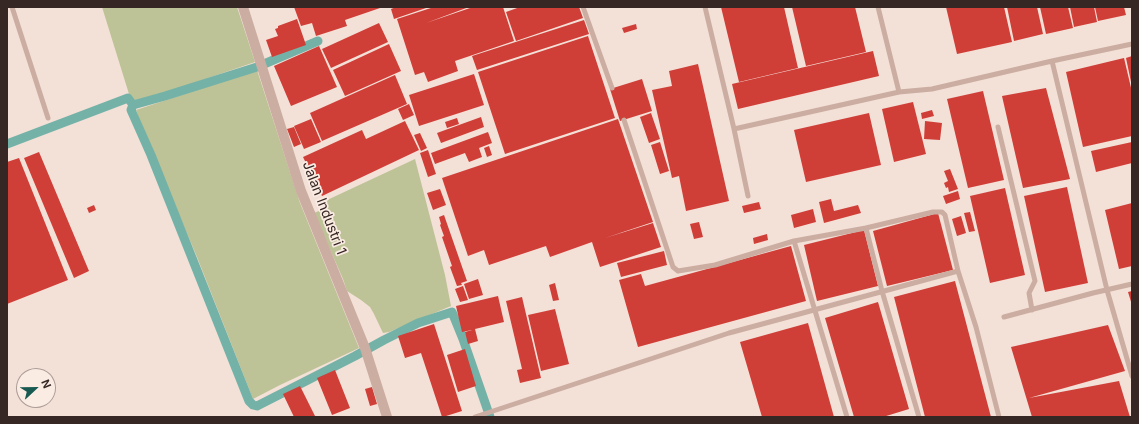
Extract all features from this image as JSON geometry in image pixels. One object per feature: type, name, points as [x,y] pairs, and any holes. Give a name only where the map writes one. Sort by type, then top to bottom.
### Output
[{"type":"street","name":"Jalan Industri 1","points":[[243,7],[301,191],[366,351],[386,417]]},
{"type":"lane","points":[[12,7],[48,118]]},
{"type":"lane","points":[[583,7],[612,88]]},
{"type":"lane","points":[[705,7],[734,129],[748,196]]},
{"type":"lane","points":[[878,7],[899,92]]},
{"type":"lane","points":[[734,129],[899,92],[932,89],[1052,60],[1132,44]]},
{"type":"lane","points":[[1052,60],[1107,290],[1132,376]]},
{"type":"lane","points":[[624,120],[673,267],[678,271],[714,265],[794,241],[866,228],[933,212],[942,212],[945,215],[958,271],[976,327],[999,417]]},
{"type":"lane","points":[[998,127],[1035,280],[1029,292],[1032,310]]},
{"type":"lane","points":[[866,228],[882,291],[919,417]]},
{"type":"lane","points":[[794,241],[847,417]]},
{"type":"lane","points":[[474,417],[729,333],[958,271]]},
{"type":"lane","points":[[1004,317],[1132,284]]},
{"type":"green space","points":[[102,7],[237,7],[255,62],[179,88],[133,101],[129,94]]},
{"type":"green space","points":[[257,70],[300,203],[359,348],[253,399],[197,257],[136,110]]},
{"type":"green space","points":[[415,159],[445,275],[451,306],[389,332],[383,333],[370,307],[347,291],[314,213],[326,208],[325,201]]},
{"type":"building","points":[[294,7],[383,7],[345,20],[347,26],[316,36],[312,23],[301,26]]},
{"type":"building","points":[[396,7],[429,7],[394,19],[391,9]]},
{"type":"building","points":[[434,7],[469,7],[426,23],[473,7],[503,7],[514,41],[455,61],[458,71],[428,82],[424,72],[415,75],[397,19]]},
{"type":"building","points":[[520,7],[579,7],[583,18],[516,41],[506,12]]},
{"type":"building","points":[[721,7],[784,7],[798,68],[739,82]]},
{"type":"building","points":[[792,7],[855,7],[866,52],[806,66]]},
{"type":"building","points":[[946,7],[1004,7],[1012,42],[957,54]]},
{"type":"building","points":[[1007,7],[1037,7],[1043,34],[1014,41]]},
{"type":"building","points":[[1040,7],[1068,7],[1073,28],[1046,34]]},
{"type":"building","points":[[1070,7],[1094,7],[1097,22],[1074,27]]},
{"type":"building","points":[[1095,7],[1124,7],[1126,15],[1098,21]]},
{"type":"building","points":[[297,19],[306,45],[272,57],[266,40],[278,36],[275,29],[278,28],[278,26]]},
{"type":"building","points":[[584,20],[589,34],[477,70],[472,56]]},
{"type":"building","points":[[379,23],[388,42],[331,68],[322,49]]},
{"type":"building","points":[[636,24],[637,29],[624,33],[622,28]]},
{"type":"building","points":[[588,36],[615,118],[505,154],[478,72]]},
{"type":"building","points":[[389,44],[401,71],[345,96],[333,70]]},
{"type":"building","points":[[319,46],[337,87],[291,106],[274,66]]},
{"type":"building","points":[[873,51],[879,76],[738,109],[732,84]]},
{"type":"building","points":[[1132,56],[1132,82],[1131,82],[1126,58]]},
{"type":"building","points":[[1124,58],[1132,92],[1132,136],[1083,147],[1066,72]]},
{"type":"building","points":[[698,64],[729,201],[686,211],[679,176],[672,178],[652,90],[672,86],[669,71]]},
{"type":"building","points":[[474,74],[484,105],[419,126],[409,95]]},
{"type":"building","points":[[395,75],[407,104],[322,141],[310,113]]},
{"type":"building","points":[[642,79],[652,111],[620,121],[610,89]]},
{"type":"building","points":[[1046,88],[1070,179],[1023,188],[1002,96]]},
{"type":"building","points":[[983,91],[1004,180],[968,188],[947,99]]},
{"type":"building","points":[[913,102],[926,154],[894,162],[882,109]]},
{"type":"building","points":[[409,104],[414,115],[403,120],[398,109]]},
{"type":"building","points":[[932,110],[934,116],[922,119],[921,113]]},
{"type":"building","points":[[651,113],[660,139],[649,143],[640,117]]},
{"type":"building","points":[[869,113],[881,165],[806,182],[794,130]]},
{"type":"building","points":[[481,117],[484,127],[441,143],[437,133]]},
{"type":"building","points":[[457,118],[459,124],[447,128],[445,122]]},
{"type":"building","points":[[311,119],[321,142],[304,149],[294,126]]},
{"type":"building","points":[[618,119],[653,222],[605,238],[653,223],[661,247],[600,267],[592,242],[550,257],[546,246],[489,265],[484,250],[468,256],[442,178]]},
{"type":"building","points":[[405,121],[419,150],[322,196],[303,157],[362,130],[366,139]]},
{"type":"building","points":[[925,121],[942,123],[940,140],[924,139]]},
{"type":"building","points":[[294,127],[301,144],[294,147],[287,129]]},
{"type":"building","points":[[488,132],[492,143],[479,148],[482,157],[469,162],[465,153],[435,164],[431,153]]},
{"type":"building","points":[[420,133],[427,148],[421,151],[414,135]]},
{"type":"building","points":[[660,142],[669,171],[660,174],[651,145]]},
{"type":"building","points":[[1132,142],[1132,163],[1096,172],[1091,151]]},
{"type":"building","points":[[489,146],[492,155],[487,157],[484,148]]},
{"type":"building","points":[[428,150],[436,174],[428,177],[420,153]]},
{"type":"building","points":[[39,152],[89,271],[74,278],[24,158]]},
{"type":"building","points":[[19,158],[68,280],[7,304],[7,162]]},
{"type":"building","points":[[950,169],[958,189],[949,192],[948,187],[946,188],[944,183],[948,181],[944,171]]},
{"type":"building","points":[[1067,187],[1088,283],[1045,292],[1024,196]]},
{"type":"building","points":[[1005,188],[1025,275],[990,283],[970,196]]},
{"type":"building","points":[[440,189],[446,205],[433,210],[427,193]]},
{"type":"building","points":[[958,191],[960,199],[946,204],[943,196]]},
{"type":"building","points":[[831,199],[834,211],[858,205],[861,213],[824,223],[819,202]]},
{"type":"building","points":[[759,202],[761,209],[744,213],[742,206]]},
{"type":"building","points":[[1132,203],[1132,266],[1119,269],[1105,210]]},
{"type":"building","points":[[94,205],[96,210],[89,213],[87,208]]},
{"type":"building","points":[[813,209],[816,222],[794,228],[791,215]]},
{"type":"building","points":[[970,212],[975,231],[969,232],[964,213]]},
{"type":"building","points":[[938,213],[953,270],[887,286],[873,231]]},
{"type":"building","points":[[444,215],[467,281],[461,283],[462,285],[457,286],[442,237],[444,236],[439,217]]},
{"type":"building","points":[[961,216],[966,233],[957,236],[952,219]]},
{"type":"building","points":[[699,222],[703,237],[694,239],[690,224]]},
{"type":"building","points":[[864,230],[878,286],[817,301],[804,245]]},
{"type":"building","points":[[767,234],[768,240],[754,244],[753,238]]},
{"type":"building","points":[[791,246],[806,301],[638,347],[619,280],[641,274],[645,286]]},
{"type":"building","points":[[664,251],[667,265],[621,277],[617,263]]},
{"type":"building","points":[[478,279],[483,295],[469,299],[464,284]]},
{"type":"building","points":[[955,281],[991,417],[925,417],[894,297]]},
{"type":"building","points":[[555,283],[559,300],[553,301],[549,285]]},
{"type":"building","points":[[463,286],[468,300],[460,302],[455,289]]},
{"type":"building","points":[[1132,291],[1132,305],[1128,292]]},
{"type":"building","points":[[498,296],[504,322],[475,329],[478,341],[468,344],[465,332],[472,330],[462,332],[456,306]]},
{"type":"building","points":[[522,297],[541,378],[520,383],[517,370],[522,369],[506,301]]},
{"type":"building","points":[[878,302],[909,409],[883,417],[854,417],[825,318]]},
{"type":"building","points":[[555,309],[569,364],[541,371],[528,315]]},
{"type":"building","points":[[808,323],[834,417],[762,417],[740,342]]},
{"type":"building","points":[[434,324],[462,411],[443,417],[421,353],[405,358],[398,336]]},
{"type":"building","points":[[1108,325],[1125,371],[1029,398],[1119,381],[1130,417],[1032,417],[1011,347]]},
{"type":"building","points":[[465,349],[476,386],[458,392],[447,355]]},
{"type":"building","points":[[335,370],[350,408],[332,415],[317,378]]},
{"type":"building","points":[[300,386],[315,416],[313,417],[294,417],[283,394]]},
{"type":"building","points":[[372,387],[377,404],[370,406],[365,389]]},
{"type":"waterway","points":[[7,144],[128,98],[133,105],[165,96],[257,67],[318,41]]},
{"type":"waterway","points":[[133,105],[131,110],[151,155],[249,401],[253,405],[257,406],[418,323],[452,312],[490,417]]}]
